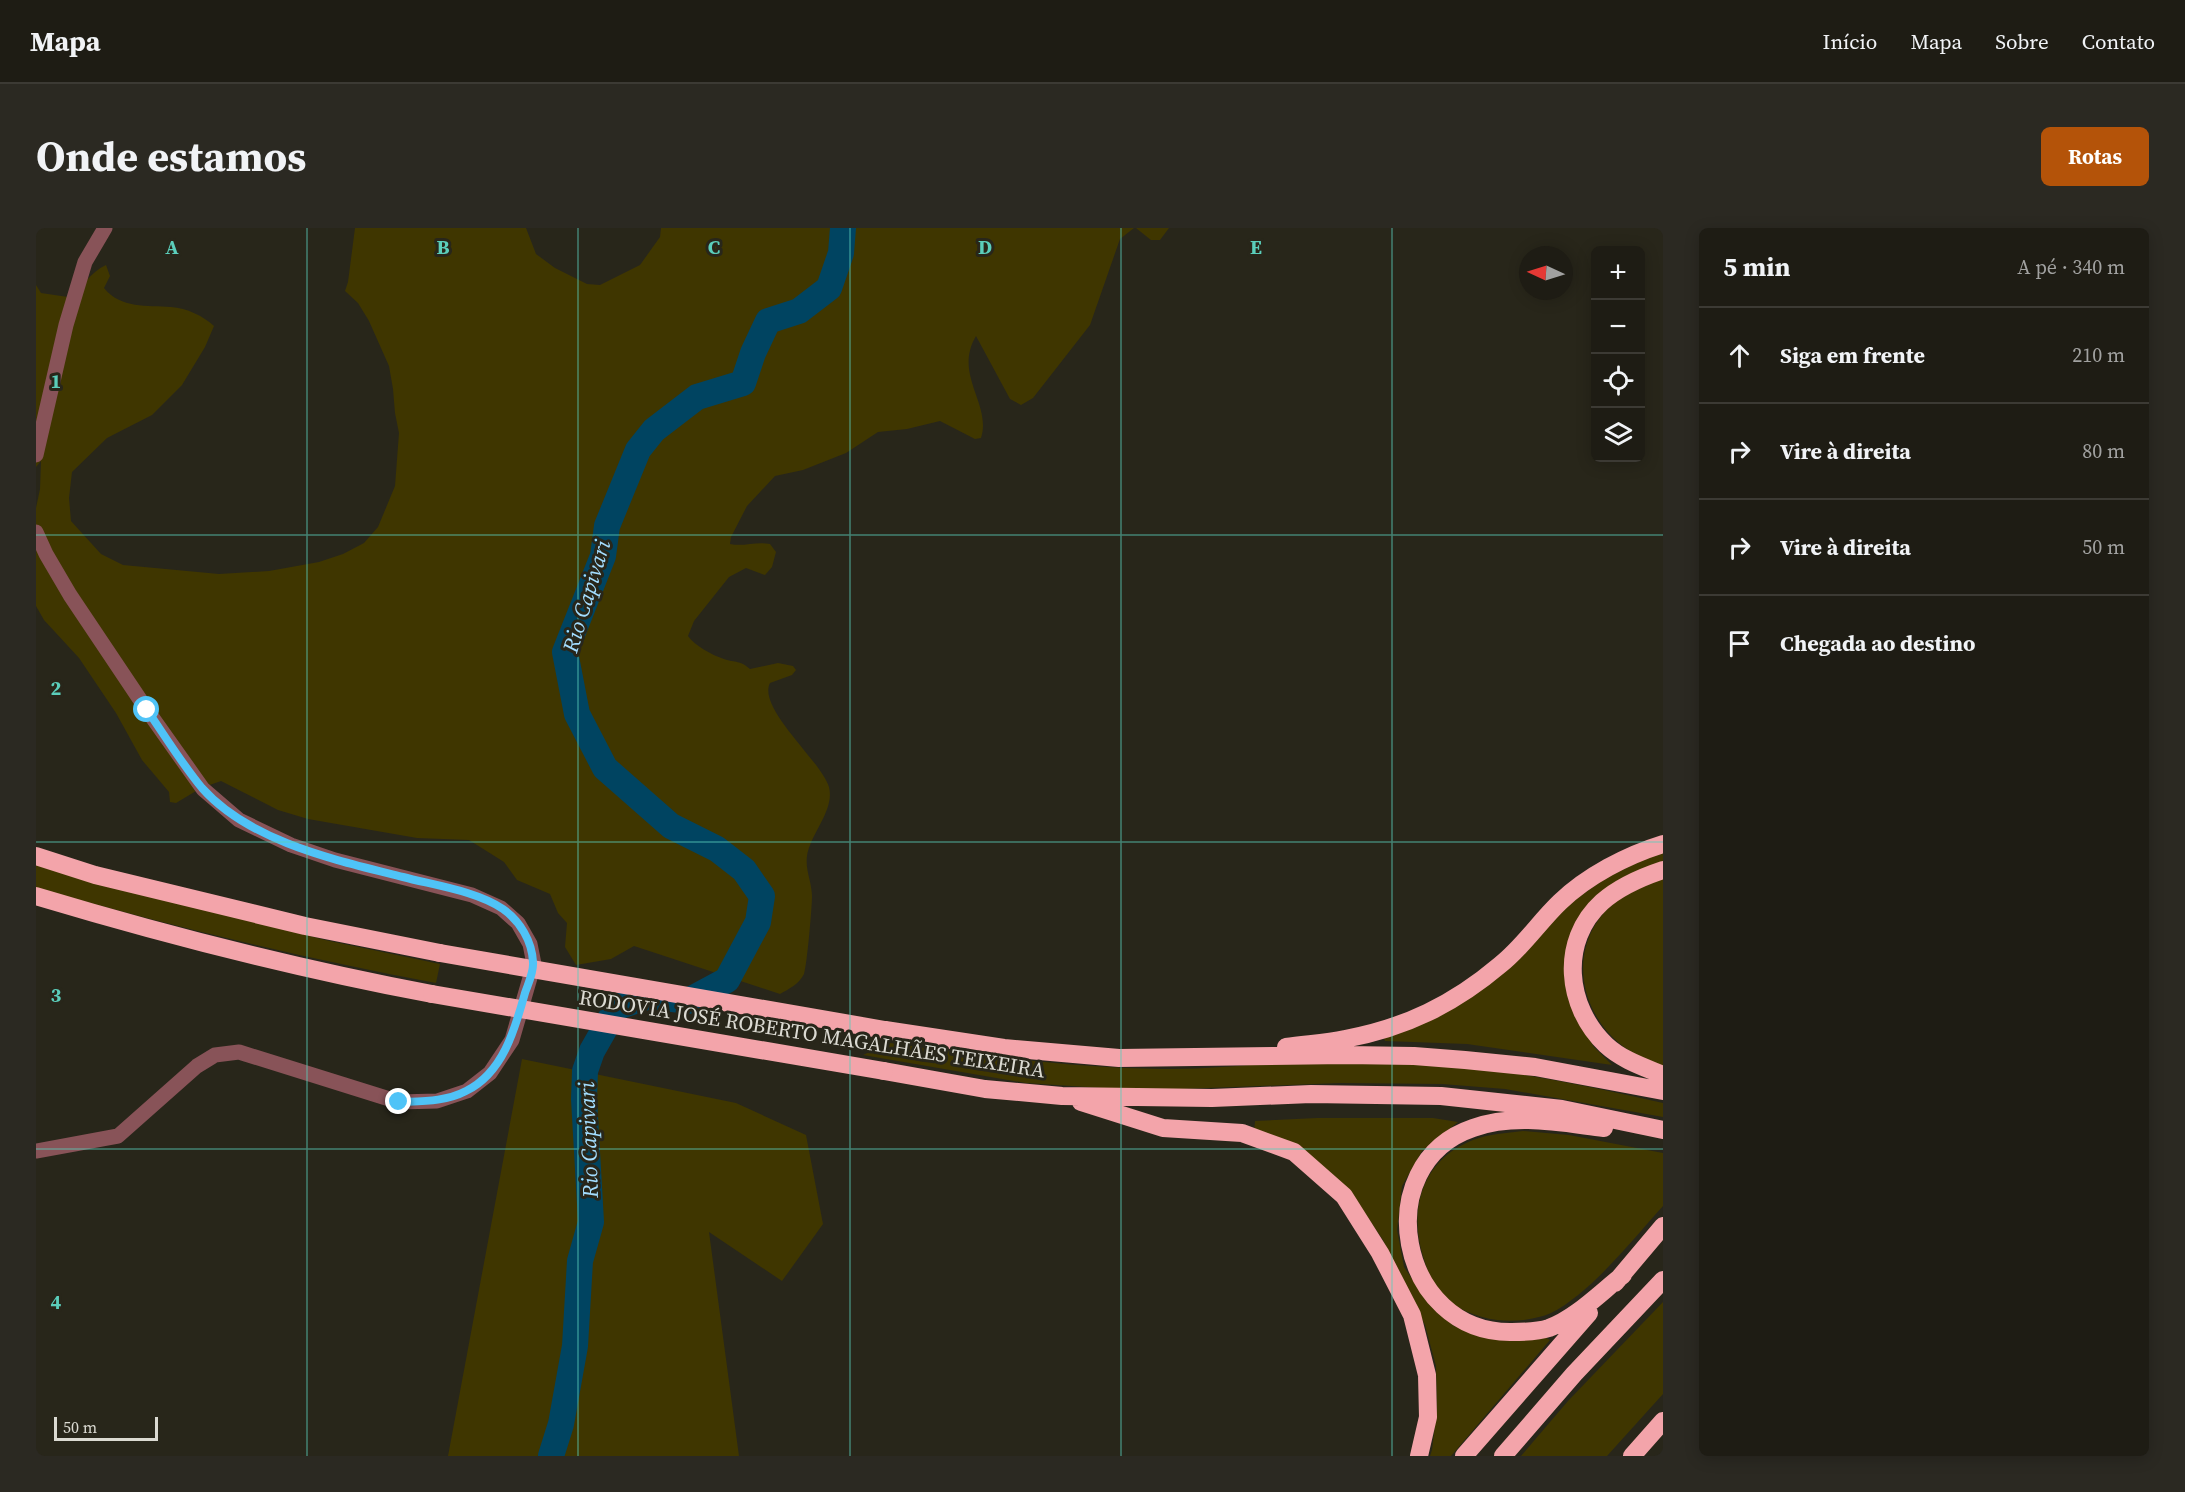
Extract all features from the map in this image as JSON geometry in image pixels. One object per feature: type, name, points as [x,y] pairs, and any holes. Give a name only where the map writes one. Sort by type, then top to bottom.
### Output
[{"type":"highway","points":[[1188,1059],[1344,1040],[1376,1033],[1438,1009],[1503,963],[1561,901],[1578,888],[1626,859],[1663,844]]},
{"type":"highway","name":"RODOVIA JOSÉ ROBERTO MAGALHÃES TEIXEIRA","points":[[36,856],[95,875],[305,927],[440,953],[885,1030],[1045,1053],[1119,1058],[1357,1056],[1464,1059],[1535,1067],[1663,1091]]},
{"type":"highway","points":[[1663,870],[1621,889],[1603,901],[1589,916],[1577,939],[1572,956],[1572,975],[1574,992],[1591,1029],[1607,1046],[1627,1060],[1663,1075]]},
{"type":"highway","name":"RODOVIA JOSÉ ROBERTO MAGALHÃES TEIXEIRA","points":[[36,896],[208,943],[360,980],[985,1089],[1062,1096],[1212,1098],[1311,1094],[1441,1096],[1505,1101],[1562,1109],[1663,1130]]},
{"type":"highway","points":[[1062,1096],[1163,1128],[1242,1133],[1294,1152],[1344,1196],[1380,1253],[1412,1315],[1427,1375],[1428,1417],[1419,1456]]},
{"type":"highway","points":[[1623,1275],[1566,1320],[1547,1328],[1501,1332],[1474,1327],[1456,1317],[1441,1304],[1425,1286],[1415,1266],[1409,1240],[1407,1215],[1413,1189],[1436,1151],[1452,1138],[1472,1128],[1491,1123],[1541,1121],[1663,1135]]},
{"type":"highway","points":[[1464,1456],[1623,1275],[1663,1226]]},
{"type":"highway","points":[[1503,1456],[1574,1374],[1663,1280]]},
{"type":"highway","points":[[1632,1456],[1663,1421]]},
{"type":"street","points":[[36,455],[66,325],[85,262],[105,228]]},
{"type":"street","points":[[36,532],[70,595],[147,710],[203,789],[238,820],[291,845],[335,860],[472,895],[501,908],[518,923],[530,944],[534,964],[512,1040],[490,1073],[467,1091],[437,1101],[399,1102],[239,1052],[215,1055],[197,1066],[118,1136],[36,1151]]},
{"type":"shaded area","points":[[355,228],[526,228],[536,254],[555,268],[587,284],[600,285],[640,265],[660,237],[661,228],[1134,228],[1120,239],[1090,325],[1033,398],[1021,405],[1010,399],[976,336],[970,350],[969,364],[970,376],[982,413],[981,438],[975,439],[940,421],[907,429],[878,432],[846,453],[803,470],[775,476],[747,506],[731,537],[730,544],[770,544],[776,552],[772,567],[765,575],[746,568],[729,577],[694,621],[688,636],[709,653],[741,663],[750,669],[778,663],[793,666],[796,670],[792,675],[770,683],[769,694],[781,720],[824,776],[830,796],[829,804],[807,856],[812,896],[804,974],[797,983],[780,994],[634,946],[611,959],[576,965],[565,947],[567,923],[558,913],[550,894],[517,880],[504,862],[469,840],[417,838],[308,819],[278,810],[221,781],[201,788],[176,803],[170,802],[169,792],[142,760],[116,713],[79,658],[44,620],[36,606],[36,508],[40,489],[41,461],[36,467],[36,285],[41,293],[68,297],[106,265],[110,276],[104,288],[118,300],[135,305],[183,309],[200,316],[214,326],[205,347],[182,385],[152,415],[107,438],[72,472],[69,498],[71,521],[101,554],[123,565],[219,574],[269,571],[319,562],[343,554],[364,543],[378,527],[395,486],[399,433],[389,366],[369,321],[358,303],[345,291]]},
{"type":"shaded area","points":[[1136,228],[1169,228],[1160,240],[1151,240]]},
{"type":"shaded area","points":[[1663,850],[1663,861],[1576,926],[1583,1029],[1594,1047],[1612,1065],[1467,1044],[1385,1041],[1383,1036],[1410,1028],[1559,911],[1606,878]]},
{"type":"shaded area","points":[[36,864],[325,940],[440,964],[436,983],[235,940],[36,888]]},
{"type":"shaded area","points":[[1663,877],[1663,1066],[1629,1050],[1607,1031],[1589,1001],[1583,968],[1590,935],[1605,912],[1628,894]]},
{"type":"shaded area","points":[[890,1043],[1026,1060],[1128,1068],[1179,1069],[1328,1063],[1405,1064],[1482,1069],[1566,1082],[1663,1103],[1663,1117],[1505,1089],[1442,1084],[1340,1083],[1155,1090],[1102,1088],[1026,1083],[863,1055]]},
{"type":"shaded area","points":[[522,1059],[736,1103],[806,1135],[823,1224],[782,1281],[709,1232],[739,1456],[448,1456]]},
{"type":"shaded area","points":[[1317,1118],[1433,1118],[1458,1122],[1422,1151],[1402,1186],[1397,1230],[1404,1267],[1425,1298],[1454,1326],[1482,1335],[1541,1335],[1550,1340],[1451,1456],[1430,1456],[1437,1409],[1436,1366],[1425,1325],[1383,1240],[1352,1194],[1254,1132],[1255,1121]]},
{"type":"shaded area","points":[[1523,1131],[1569,1135],[1663,1153],[1663,1206],[1610,1265],[1566,1304],[1551,1313],[1538,1317],[1517,1321],[1497,1320],[1481,1317],[1459,1308],[1437,1289],[1428,1271],[1419,1238],[1417,1220],[1419,1203],[1431,1172],[1456,1148],[1485,1136]]},
{"type":"shaded area","points":[[1663,1302],[1663,1394],[1607,1456],[1521,1456],[1568,1401]]},
{"type":"waterway","name":"Rio Capivari","points":[[551,1456],[561,1424],[575,1346],[580,1261],[591,1222],[584,1099],[585,1071],[592,1051],[617,1007],[650,996],[688,1001],[727,980],[758,922],[762,896],[744,870],[717,849],[671,826],[605,768],[577,714],[565,652],[603,556],[607,526],[638,450],[654,430],[697,397],[743,383],[753,353],[768,321],[799,311],[829,288],[841,253],[843,228]]},
{"type":"route","points":[[147,710],[203,789],[238,820],[291,845],[335,860],[472,895],[501,908],[518,923],[530,944],[534,964],[512,1040],[490,1073],[467,1091],[437,1101],[399,1102]]}]
